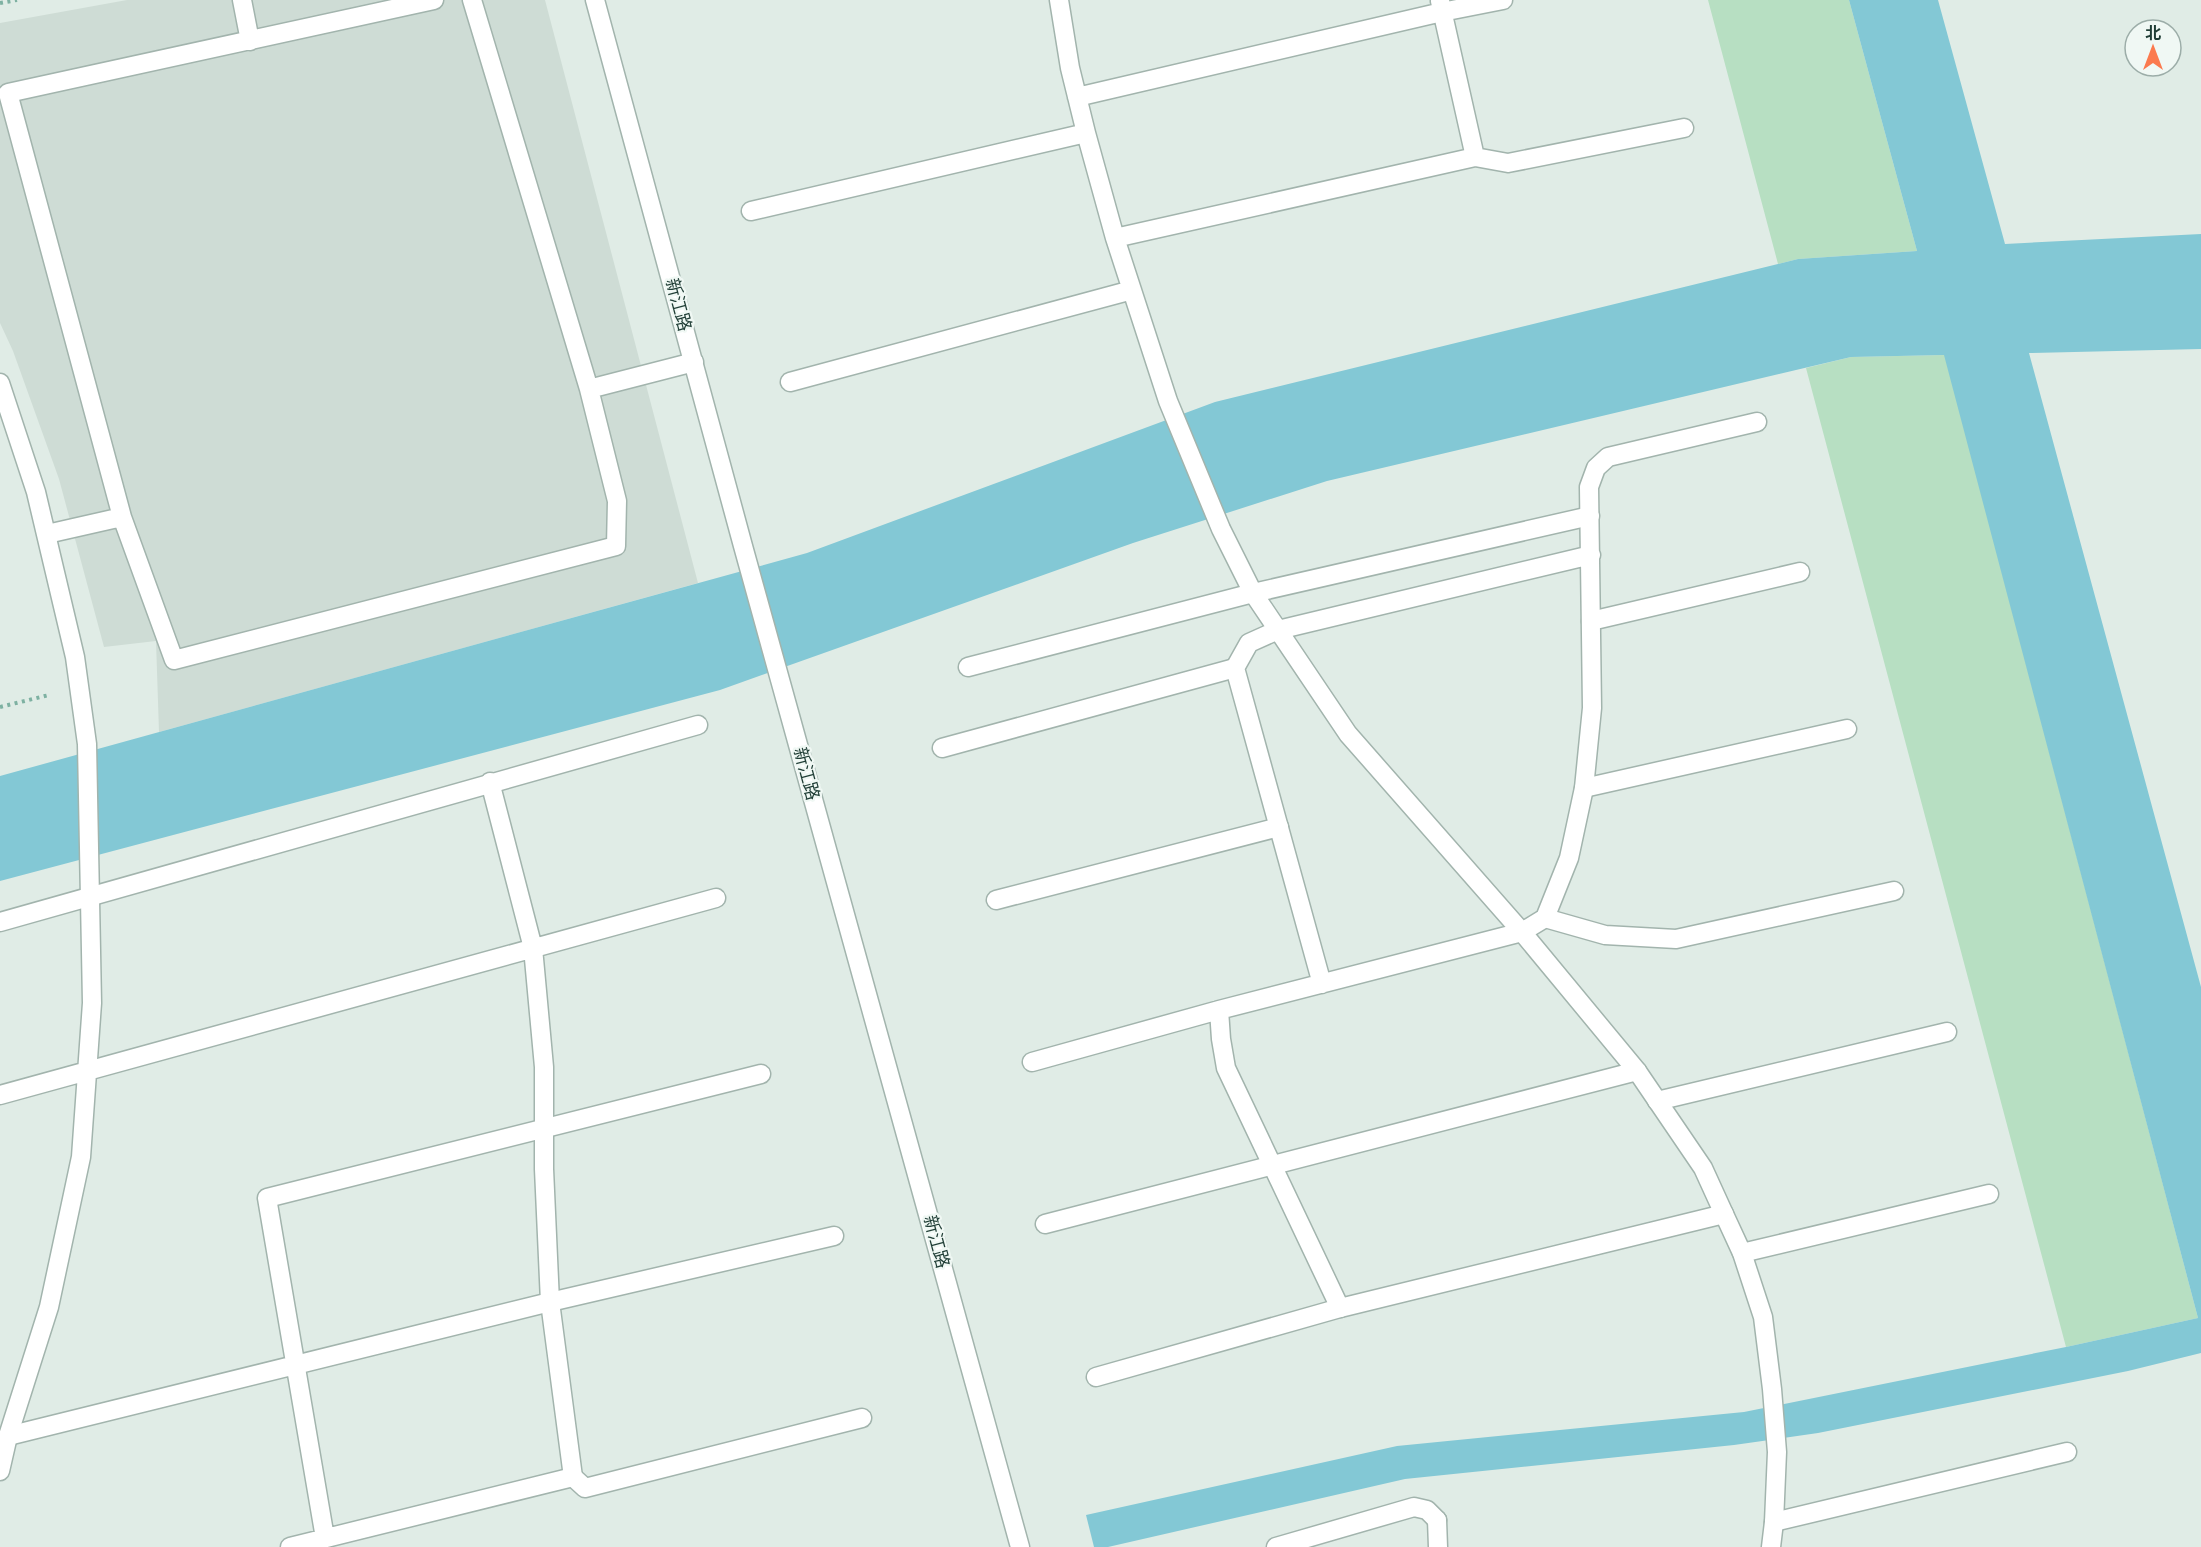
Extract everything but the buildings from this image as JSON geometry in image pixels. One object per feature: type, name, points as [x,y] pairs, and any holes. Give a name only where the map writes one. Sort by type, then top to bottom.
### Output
[{"type":"street","points":[[242,0],[250,41]]},
{"type":"street","points":[[434,0],[8,93],[122,517],[174,660],[616,546],[617,501],[589,389],[472,0]]},
{"type":"street","name":"新江路","points":[[595,0],[743,546],[1020,1547]]},
{"type":"street","points":[[1059,0],[1070,68],[1086,133],[1115,238],[1168,401],[1221,529],[1253,593],[1348,734],[1522,932],[1637,1071],[1703,1168],[1742,1253],[1763,1317],[1777,1452],[1771,1547]]},
{"type":"street","points":[[1077,97],[1441,6],[1503,0]]},
{"type":"street","points":[[1441,6],[1475,157]]},
{"type":"street","points":[[1115,238],[1475,157],[1508,163],[1684,128]]},
{"type":"street","points":[[751,211],[1086,133]]},
{"type":"street","points":[[790,382],[1132,290]]},
{"type":"street","points":[[589,389],[694,362]]},
{"type":"street","points":[[0,383],[30,472],[47,534],[75,657],[87,744],[92,1003],[81,1157],[49,1306],[8,1436],[0,1471]]},
{"type":"street","points":[[1032,1062],[1219,1010],[1522,932],[1545,918],[1569,858],[1584,788],[1592,708],[1589,487],[1596,468],[1608,457],[1757,422]]},
{"type":"street","points":[[968,668],[1253,593],[1590,516]]},
{"type":"street","points":[[47,534],[122,517]]},
{"type":"street","points":[[1322,984],[1235,668],[1249,642],[1278,630],[1591,555]]},
{"type":"street","points":[[1591,621],[1800,572]]},
{"type":"street","points":[[942,748],[1235,668]]},
{"type":"street","points":[[0,922],[698,725]]},
{"type":"street","points":[[1584,788],[1847,729]]},
{"type":"street","points":[[490,782],[532,948],[544,1067],[550,1302],[573,1477],[585,1488],[862,1418]]},
{"type":"street","points":[[996,900],[1279,827]]},
{"type":"street","points":[[1545,918],[1605,935],[1676,939],[1894,891]]},
{"type":"street","points":[[0,1095],[716,898]]},
{"type":"street","points":[[1219,1010],[1226,1068],[1340,1308]]},
{"type":"street","points":[[1657,1101],[1947,1032]]},
{"type":"street","points":[[1045,1224],[1637,1071]]},
{"type":"street","points":[[325,1538],[267,1198],[761,1074]]},
{"type":"street","points":[[1742,1253],[1989,1194]]},
{"type":"street","points":[[1096,1377],[1340,1308],[1724,1214]]},
{"type":"street","points":[[8,1436],[550,1302],[834,1236]]},
{"type":"street","points":[[1774,1522],[2067,1452]]},
{"type":"street","points":[[290,1547],[573,1477]]},
{"type":"street","points":[[1276,1547],[1414,1507],[1427,1510],[1437,1520],[1438,1547]]},
{"type":"path","points":[[0,3],[17,0]]},
{"type":"path","points":[[0,707],[79,687]]},
{"type":"shaded area","points":[[127,0],[545,0],[698,583],[159,732],[156,641],[104,647],[59,479],[13,351],[0,323],[0,23]]},
{"type":"green space","points":[[1708,0],[1849,0],[1917,251],[1798,259],[1778,264]]},
{"type":"green space","points":[[1945,355],[2198,1318],[2066,1347],[1806,368],[1851,357]]},
{"type":"water","points":[[1849,0],[1938,0],[2005,244],[2201,234],[2201,349],[2029,353],[2201,987],[2201,1353],[2128,1371],[1818,1433],[1734,1445],[1405,1479],[1108,1547],[1094,1547],[1086,1515],[1397,1446],[1744,1412],[2198,1318],[1944,355],[1851,357],[1327,481],[1133,543],[720,690],[0,881],[0,776],[807,553],[1215,402],[1798,259],[1917,251]]}]
